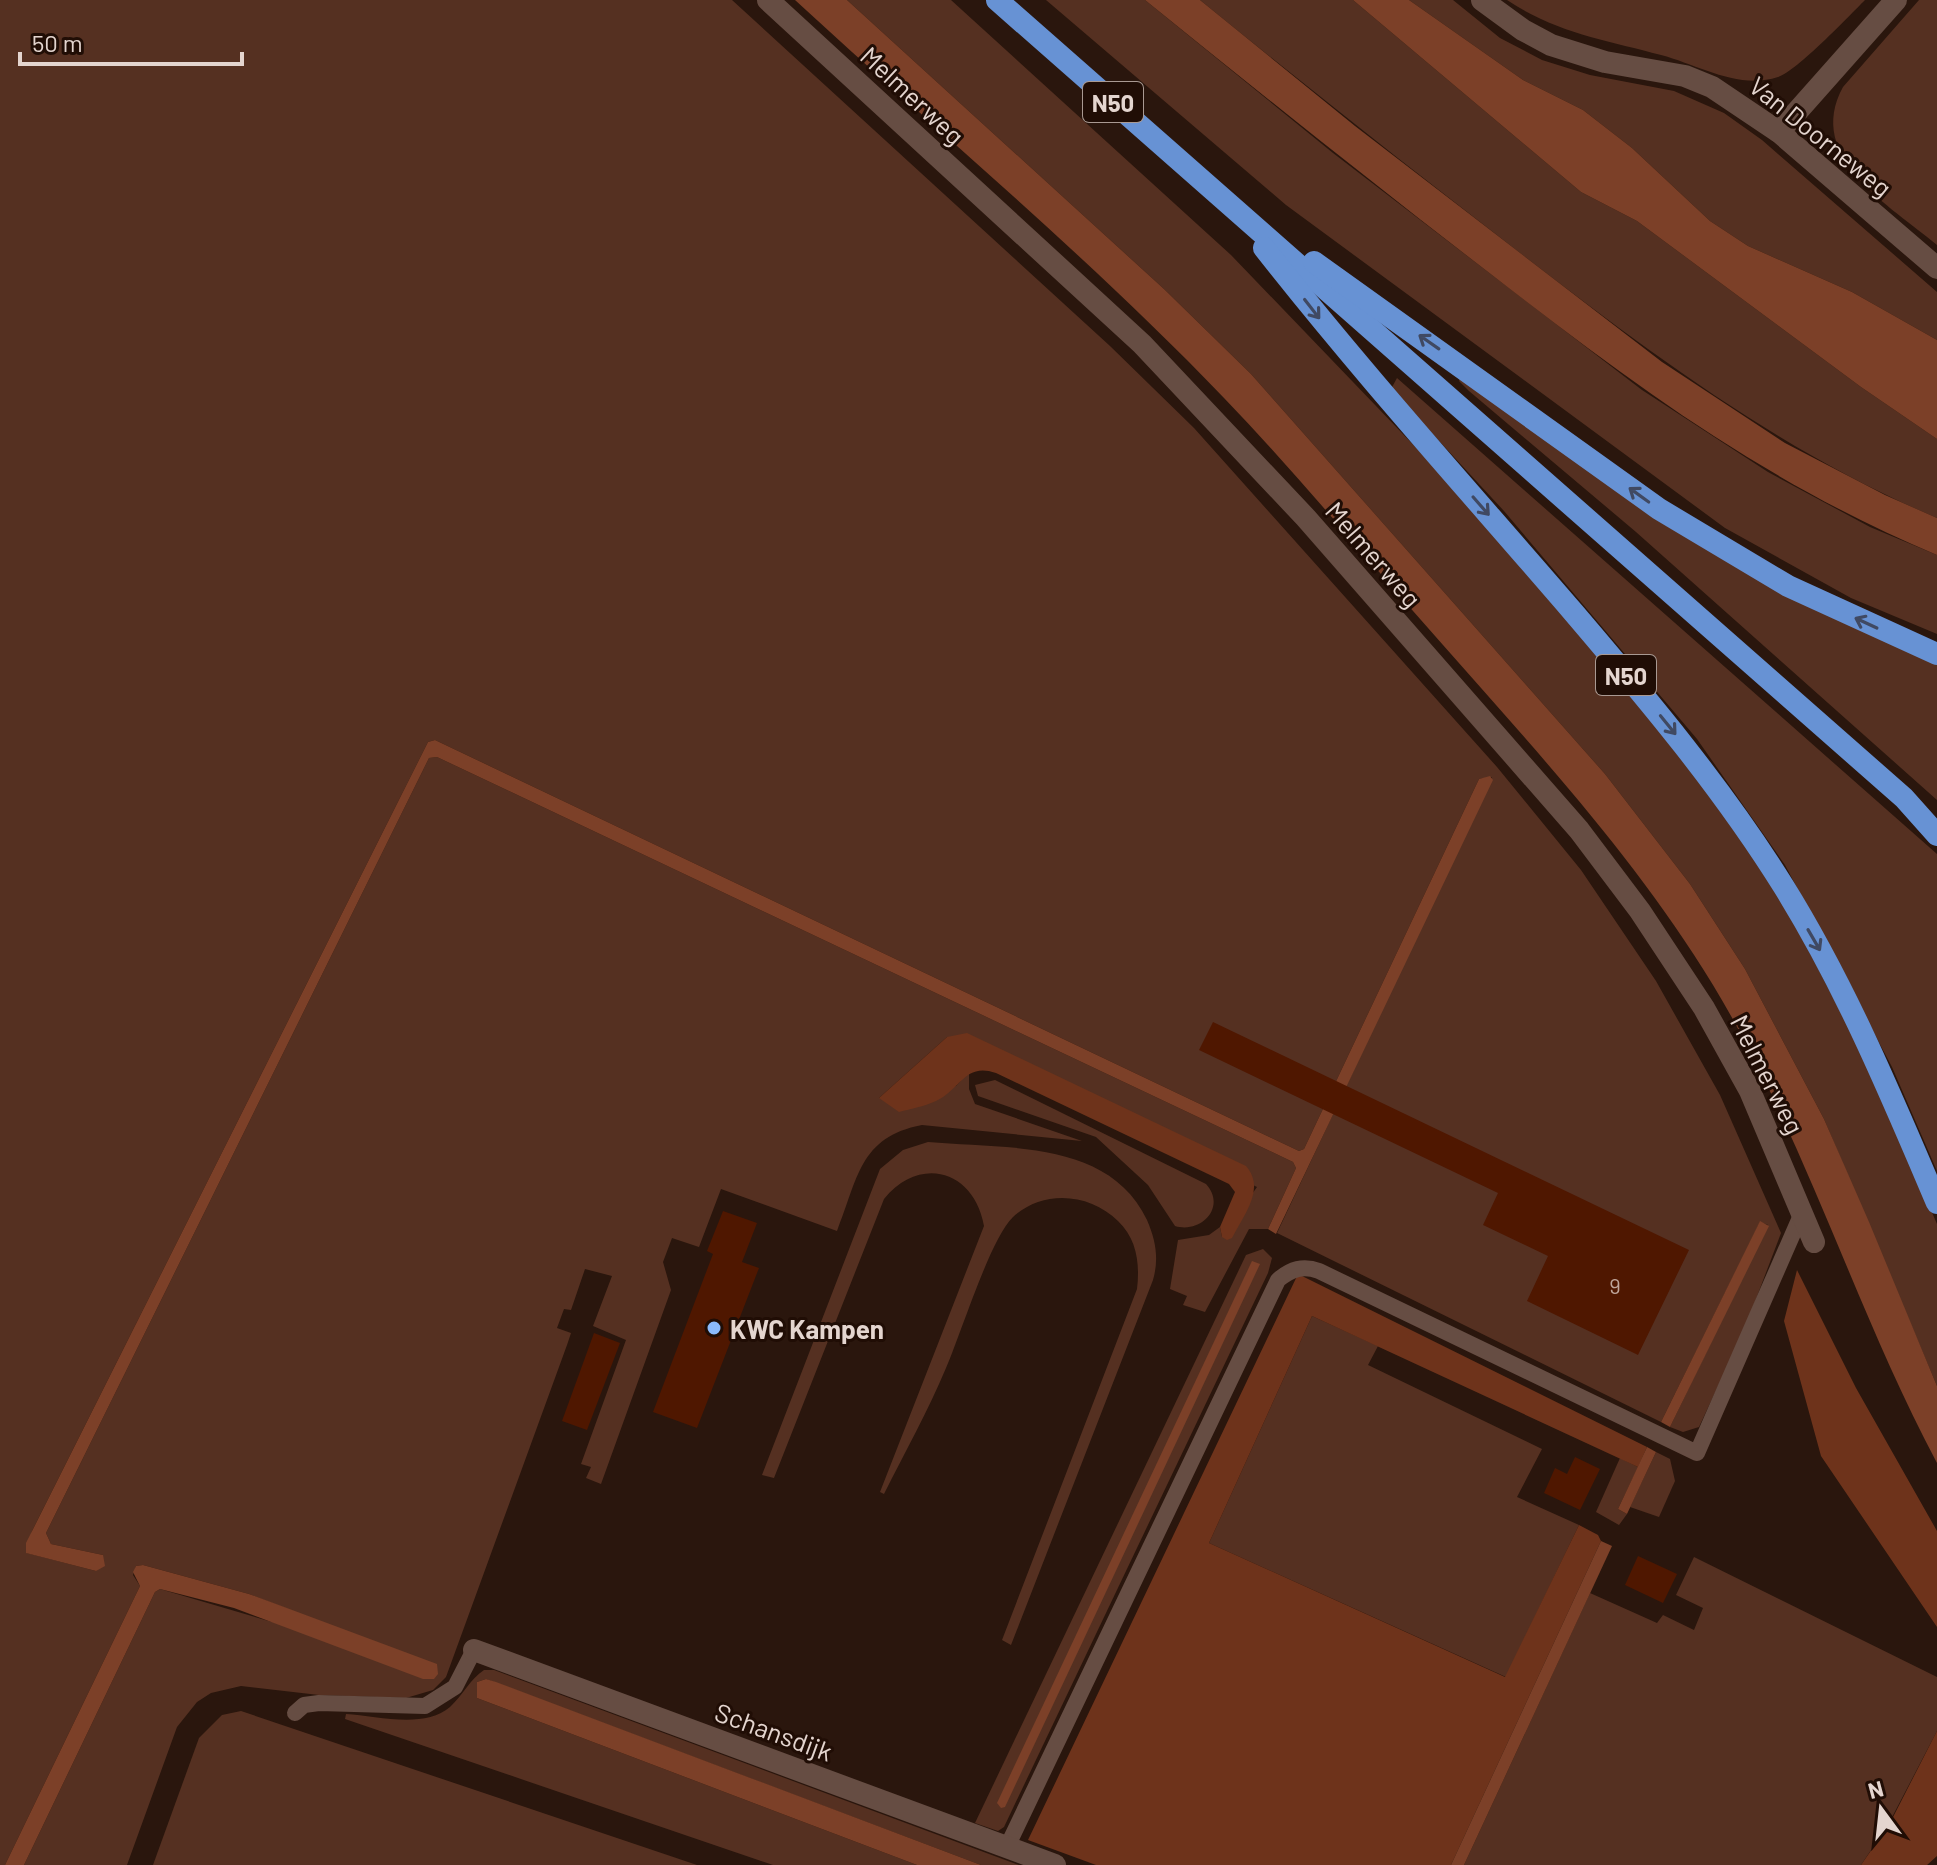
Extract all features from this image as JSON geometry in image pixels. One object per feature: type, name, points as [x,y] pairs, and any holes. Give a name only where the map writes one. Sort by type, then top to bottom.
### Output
[{"type":"highway","name":"N50","points":[[997,0],[1904,798],[1937,835]]},
{"type":"highway","name":"N50","points":[[1229,203],[1450,356],[1659,509],[1788,586],[1937,654]]},
{"type":"highway","name":"N50","points":[[1229,203],[1354,363],[1669,724],[1723,797],[1784,886],[1832,970],[1878,1064],[1937,1203]]},
{"type":"highway","name":"N50","points":[[1904,798],[1937,820]]},
{"type":"street","name":"Melmerweg","points":[[768,0],[1142,344],[1306,518],[1579,830],[1640,911],[1704,1008],[1750,1091],[1814,1242]]},
{"type":"street","name":"Van Doorneweg","points":[[1482,0],[1523,30],[1551,45],[1605,62],[1685,76],[1712,87],[1779,132],[1937,268]]},
{"type":"street","points":[[1779,132],[1896,0]]},
{"type":"street","name":"Schansdijk","points":[[474,1650],[1055,1865]]},
{"type":"lane","points":[[1007,1847],[1278,1280],[1286,1273],[1304,1267],[1319,1271],[1697,1453],[1802,1213]]},
{"type":"lane","points":[[295,1713],[304,1705],[319,1703],[425,1706],[455,1687],[474,1650]]},
{"type":"shaded area","points":[[0,0],[732,0],[1110,346],[1194,428],[1497,767],[1581,870],[1656,981],[1720,1095],[1781,1233],[1745,1328],[1699,1427],[1683,1432],[1670,1427],[1768,1225],[1760,1222],[1661,1422],[1277,1233],[1492,777],[1479,779],[1304,1149],[1299,1151],[435,740],[428,742],[32,1531],[27,1553],[96,1571],[103,1555],[51,1544],[46,1533],[429,758],[437,757],[1293,1162],[1296,1168],[1268,1229],[1249,1229],[1205,1312],[1183,1305],[1187,1296],[1170,1289],[1178,1240],[1209,1235],[1220,1227],[1222,1237],[1257,1187],[947,1037],[879,1098],[956,1086],[969,1071],[969,1089],[975,1104],[1082,1141],[922,1125],[901,1131],[885,1139],[864,1163],[837,1231],[721,1189],[699,1247],[672,1238],[663,1262],[671,1290],[601,1484],[586,1478],[591,1467],[581,1464],[626,1340],[593,1326],[612,1276],[585,1269],[571,1310],[564,1309],[557,1328],[571,1333],[446,1677],[433,1690],[406,1698],[319,1695],[241,1686],[211,1693],[197,1702],[177,1727],[127,1865],[24,1865],[155,1592],[160,1589],[272,1622],[285,1608],[249,1594],[143,1565],[136,1566],[133,1575],[140,1586],[5,1865],[0,1865]]},
{"type":"shaded area","points":[[795,0],[847,0],[1164,289],[1251,374],[1605,774],[1690,884],[1745,969],[1824,1119],[1937,1386],[1937,1463],[1907,1404],[1802,1162],[1746,1043],[1684,939],[1619,851],[1515,727],[1224,398],[1067,245]]},
{"type":"shaded area","points":[[847,0],[951,0],[1231,255],[1448,481],[1687,761],[1768,872],[1870,1069],[1937,1224],[1937,1386],[1824,1119],[1745,969],[1690,884],[1605,774],[1251,374],[1164,289]]},
{"type":"shaded area","points":[[1046,0],[1145,0],[1333,153],[1642,390],[1768,472],[1870,527],[1937,555],[1937,634],[1851,598],[1725,528],[1286,205]]},
{"type":"shaded area","points":[[1145,0],[1200,0],[1355,126],[1662,362],[1785,443],[1937,518],[1937,555],[1816,497],[1651,394],[1448,241]]},
{"type":"shaded area","points":[[1200,0],[1353,0],[1581,192],[1637,221],[1861,387],[1937,439],[1937,518],[1826,464],[1671,366],[1483,224]]},
{"type":"shaded area","points":[[1353,0],[1409,0],[1523,80],[1583,110],[1632,148],[1710,221],[1748,246],[1852,292],[1937,340],[1937,439],[1861,387],[1637,221],[1581,192]]},
{"type":"shaded area","points":[[1409,0],[1453,0],[1500,38],[1542,60],[1590,75],[1674,91],[1724,113],[1762,140],[1937,292],[1937,340],[1852,292],[1748,246],[1710,221],[1632,148],[1583,110],[1523,80]]},
{"type":"shaded area","points":[[1507,0],[1865,0],[1787,72],[1778,77],[1748,80],[1719,75],[1661,55],[1563,28]]},
{"type":"shaded area","points":[[1919,0],[1937,0],[1937,245],[1858,178],[1843,158],[1835,136],[1834,113],[1843,87]]},
{"type":"shaded area","points":[[1461,375],[1683,530],[1937,659],[1937,800],[1636,532],[1469,391],[1459,381]]},
{"type":"shaded area","points":[[1397,378],[1937,854],[1937,1171],[1892,1067],[1785,865],[1697,739],[1504,511],[1391,389]]},
{"type":"shaded area","points":[[435,740],[1299,1151],[1304,1149],[1479,779],[1490,776],[1493,780],[1276,1234],[1268,1229],[1296,1168],[1293,1162],[437,757],[429,758],[46,1533],[51,1544],[103,1555],[105,1566],[96,1571],[26,1553],[26,1543],[428,742]]},
{"type":"shaded area","points":[[967,1033],[1246,1166],[1252,1175],[1254,1193],[1232,1238],[1227,1240],[1222,1237],[1220,1227],[1235,1192],[1229,1184],[996,1073],[977,1071],[936,1101],[899,1112],[879,1098],[947,1037]]},
{"type":"shaded area","points":[[995,1080],[1206,1184],[1214,1201],[1208,1217],[1194,1226],[1175,1226],[1148,1185],[1096,1137],[978,1096],[975,1085]]},
{"type":"shaded area","points":[[928,1142],[1021,1148],[1081,1162],[1107,1175],[1130,1194],[1147,1220],[1154,1243],[1156,1265],[1153,1280],[1011,1645],[1002,1640],[1137,1289],[1138,1270],[1133,1244],[1124,1228],[1107,1212],[1080,1200],[1052,1199],[1025,1208],[1004,1228],[976,1288],[939,1384],[884,1494],[880,1492],[984,1226],[969,1192],[957,1181],[929,1173],[898,1185],[884,1199],[774,1478],[762,1475],[880,1169],[903,1150]]},
{"type":"shaded area","points":[[1760,1221],[1769,1226],[1670,1427],[1661,1422]]},
{"type":"shaded area","points":[[1263,1249],[1272,1258],[1268,1273],[1004,1827],[998,1831],[975,1823],[1246,1255]]},
{"type":"shaded area","points":[[1252,1261],[1260,1264],[1005,1807],[1001,1808],[997,1803]]},
{"type":"shaded area","points":[[1797,1270],[1856,1388],[1937,1531],[1937,1627],[1821,1456],[1784,1321]]},
{"type":"shaded area","points":[[1298,1274],[1647,1447],[1638,1467],[1312,1316],[1209,1543],[1505,1677],[1579,1525],[1598,1535],[1601,1541],[1451,1865],[1096,1865],[1028,1840]]},
{"type":"shaded area","points":[[1312,1316],[1378,1346],[1368,1365],[1542,1449],[1517,1497],[1579,1525],[1506,1677],[1209,1543]]},
{"type":"shaded area","points":[[1647,1447],[1656,1452],[1627,1514],[1618,1509]]},
{"type":"shaded area","points":[[1656,1452],[1670,1459],[1675,1481],[1659,1517],[1630,1507]]},
{"type":"shaded area","points":[[1620,1458],[1638,1467],[1618,1509],[1627,1514],[1619,1525],[1596,1512]]},
{"type":"shaded area","points":[[1601,1541],[1612,1546],[1464,1865],[1451,1865]]},
{"type":"shaded area","points":[[1694,1557],[1937,1677],[1937,1731],[1889,1823],[1861,1865],[1464,1865],[1590,1593],[1657,1623],[1663,1615],[1694,1630],[1703,1608],[1676,1595]]},
{"type":"shaded area","points":[[143,1565],[249,1594],[437,1664],[438,1674],[434,1679],[423,1679],[234,1608],[160,1589],[155,1592],[24,1865],[5,1865],[140,1586],[133,1572],[136,1566]]},
{"type":"shaded area","points":[[484,1670],[494,1670],[1019,1865],[981,1865],[486,1679],[477,1682],[477,1698],[917,1865],[773,1865],[345,1719],[346,1714],[400,1720],[440,1714]]},
{"type":"shaded area","points":[[486,1679],[981,1865],[917,1865],[477,1698],[477,1682]]},
{"type":"shaded area","points":[[241,1711],[697,1865],[153,1865],[199,1738],[222,1715]]},
{"type":"shaded area","points":[[1937,1731],[1937,1856],[1927,1865],[1861,1865],[1890,1823]]},
{"type":"building","points":[[1213,1022],[1689,1250],[1638,1355],[1527,1301],[1548,1256],[1483,1225],[1498,1193],[1199,1050]]},
{"type":"building","points":[[723,1211],[757,1223],[742,1262],[759,1268],[697,1428],[653,1412],[713,1254],[707,1251]]},
{"type":"building","points":[[594,1333],[620,1343],[587,1430],[562,1421]]},
{"type":"building","points":[[1575,1457],[1600,1469],[1580,1510],[1544,1493],[1555,1468],[1567,1474]]},
{"type":"building","points":[[1638,1556],[1677,1574],[1663,1603],[1625,1585]]},
{"type":"place","name":"KWC Kampen","points":[[714,1328]]}]
